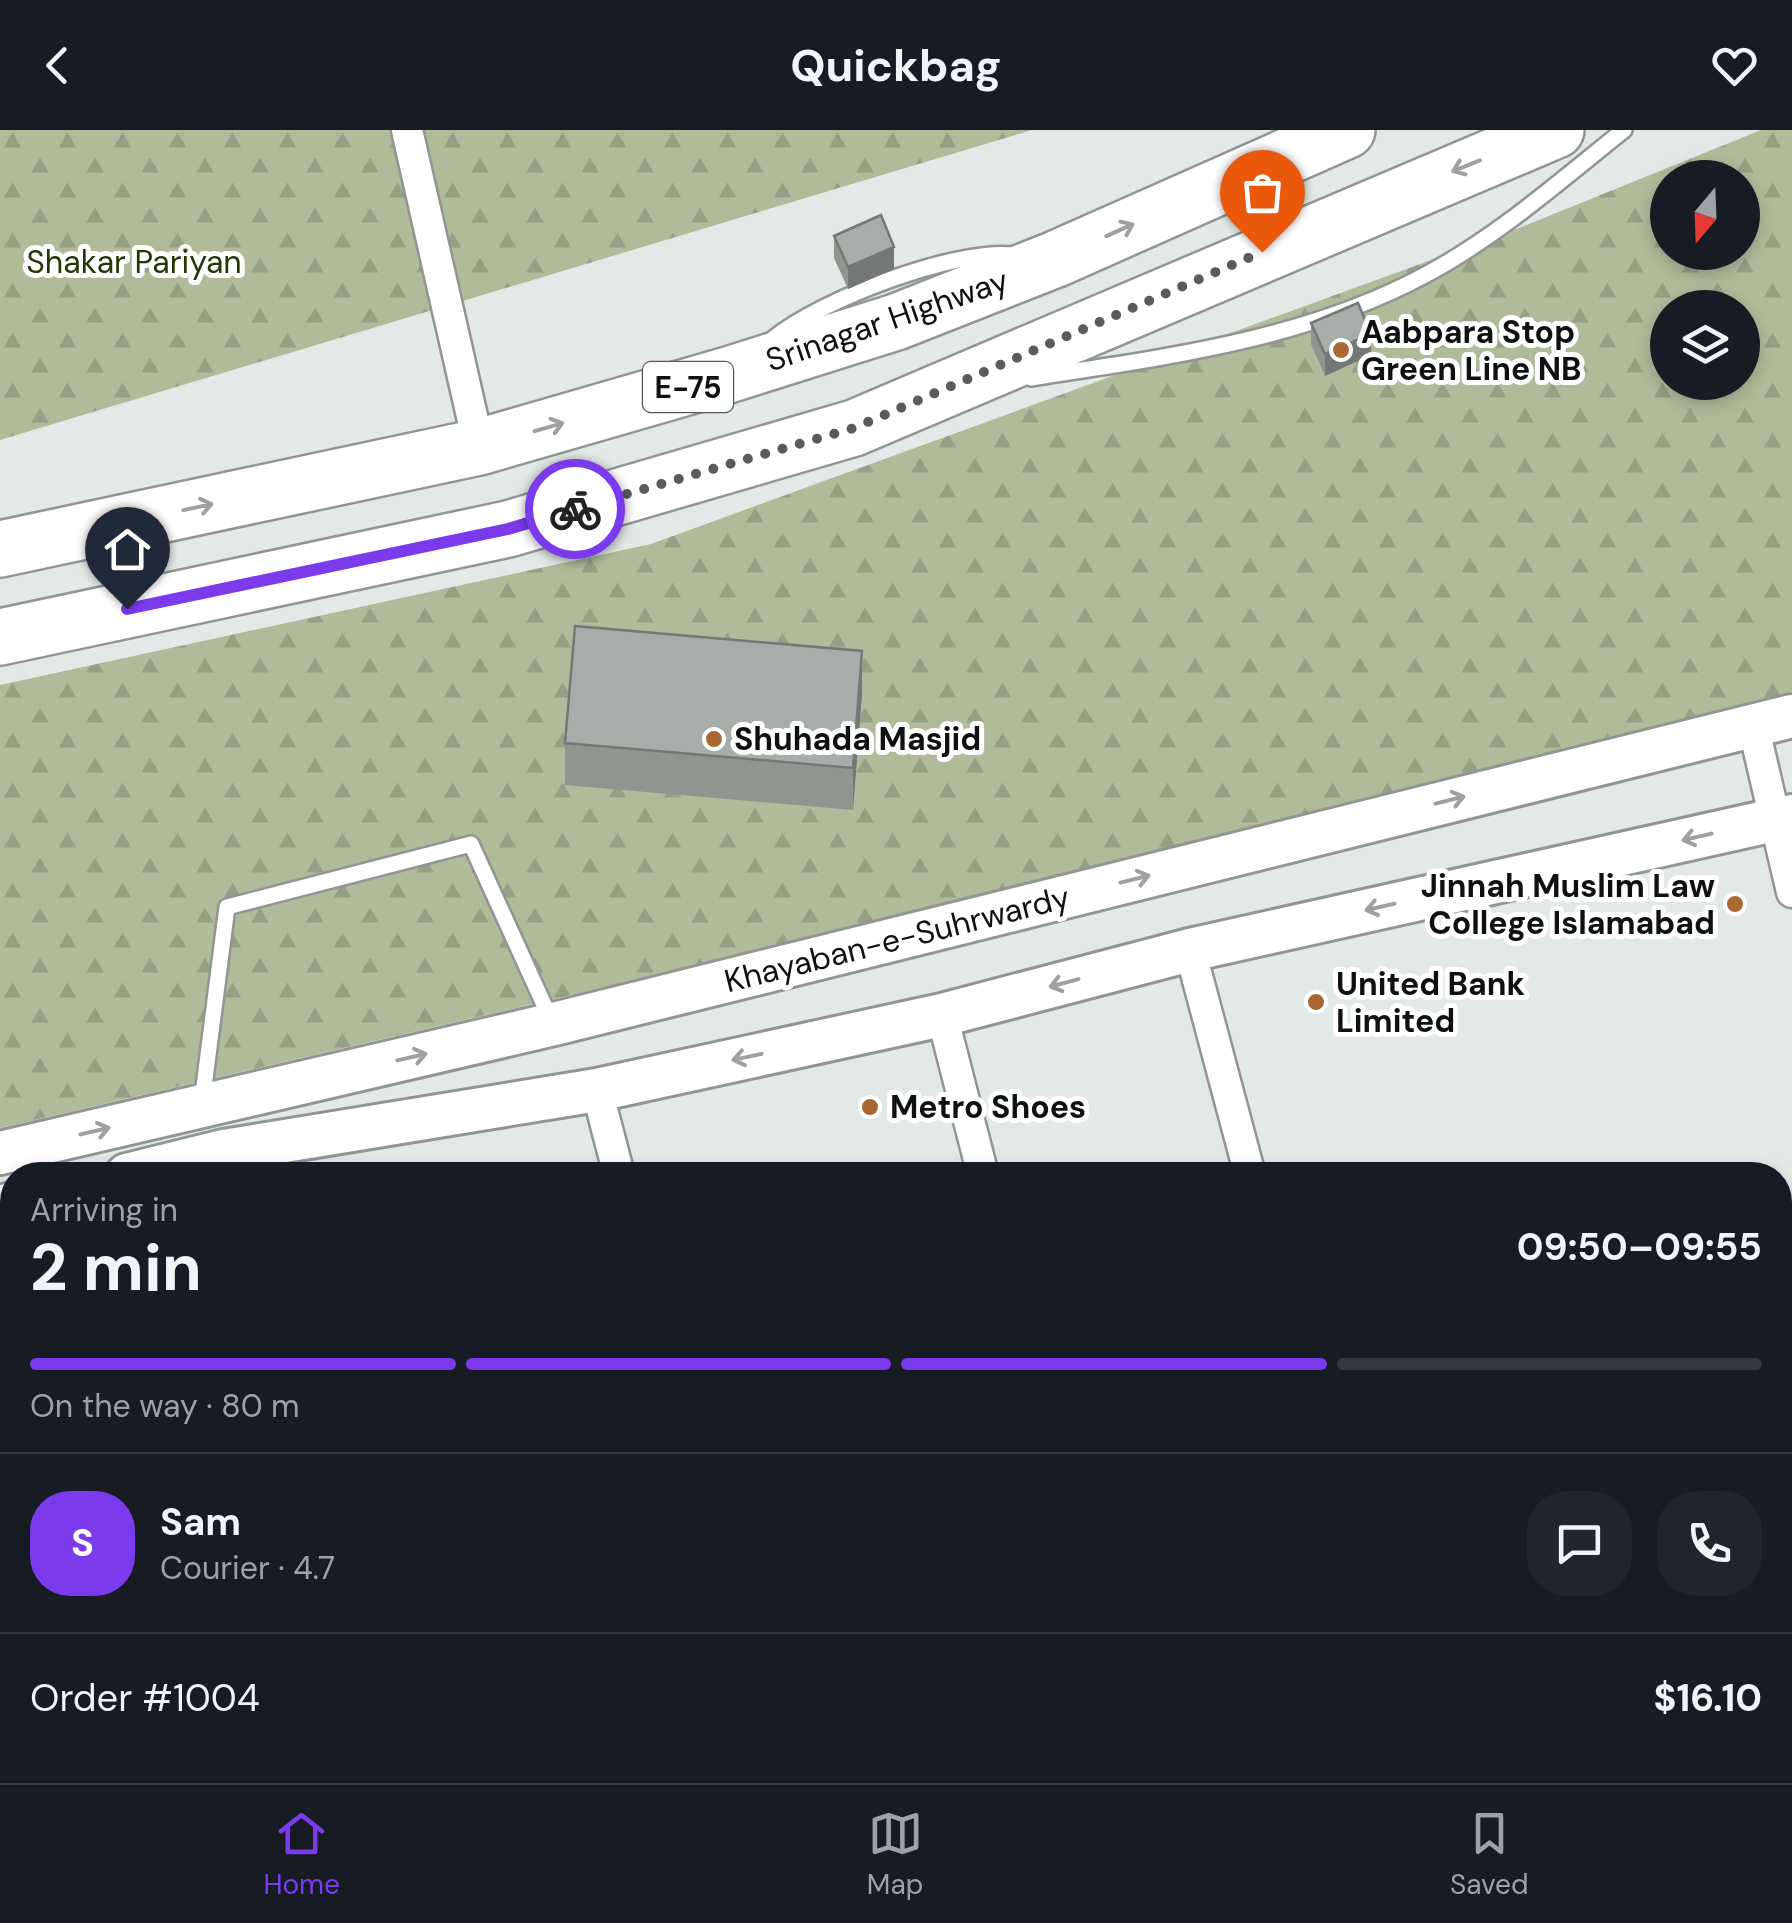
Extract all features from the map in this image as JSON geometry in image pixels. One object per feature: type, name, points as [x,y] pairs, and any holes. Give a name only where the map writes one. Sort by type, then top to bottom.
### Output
[{"type":"highway","name":"Srinagar Highway","points":[[0,550],[479,447],[728,375],[896,322],[1056,259],[1347,130]]},
{"type":"highway","points":[[4,637],[508,529],[854,428],[1405,190],[1556,130]]},
{"type":"main road","name":"Khayaban-e-Suhrwardy","points":[[0,1152],[554,1024],[1772,721]]},
{"type":"main road","points":[[232,1162],[597,1090],[942,1015],[1190,950],[1784,817]]},
{"type":"street","points":[[407,130],[479,447]]},
{"type":"street","points":[[1772,721],[1792,892]]},
{"type":"street","points":[[1190,950],[1247,1162]]},
{"type":"street","points":[[942,1015],[981,1162]]},
{"type":"street","points":[[597,1090],[616,1162]]},
{"type":"lane","points":[[940,392],[1210,349],[1258,339],[1344,311],[1428,274],[1509,221],[1624,130]]},
{"type":"lane","points":[[202,1106],[226,907],[471,844],[554,1024]]},
{"type":"green space","name":"Shakar Pariyan","points":[[0,130],[1032,130],[0,440]]},
{"type":"green space","points":[[1761,130],[1792,130],[1792,711],[0,1128],[0,685],[651,544],[1519,228],[1650,175],[1650,270],[1760,270],[1760,160],[1687,160]]},
{"type":"building","points":[[881,215],[894,247],[848,267],[834,236]]},
{"type":"building","points":[[1358,303],[1371,334],[1325,354],[1311,323]]},
{"type":"building","name":"Shuhada Masjid","points":[[575,626],[862,651],[853,768],[565,743]]},
{"type":"way so far","points":[[575,509],[854,428],[1262,252]]},
{"type":"place","name":"Aabpara Stop Green Line NB","points":[[1341,350]]},
{"type":"place","name":"Shuhada Masjid","points":[[714,739]]},
{"type":"place","name":"Jinnah Muslim Law College Islamabad","points":[[1735,904]]},
{"type":"place","name":"United Bank Limited","points":[[1316,1002]]},
{"type":"place","name":"Metro Shoes","points":[[870,1107]]},
{"type":"route","points":[[127,609],[508,529],[575,509]]}]
